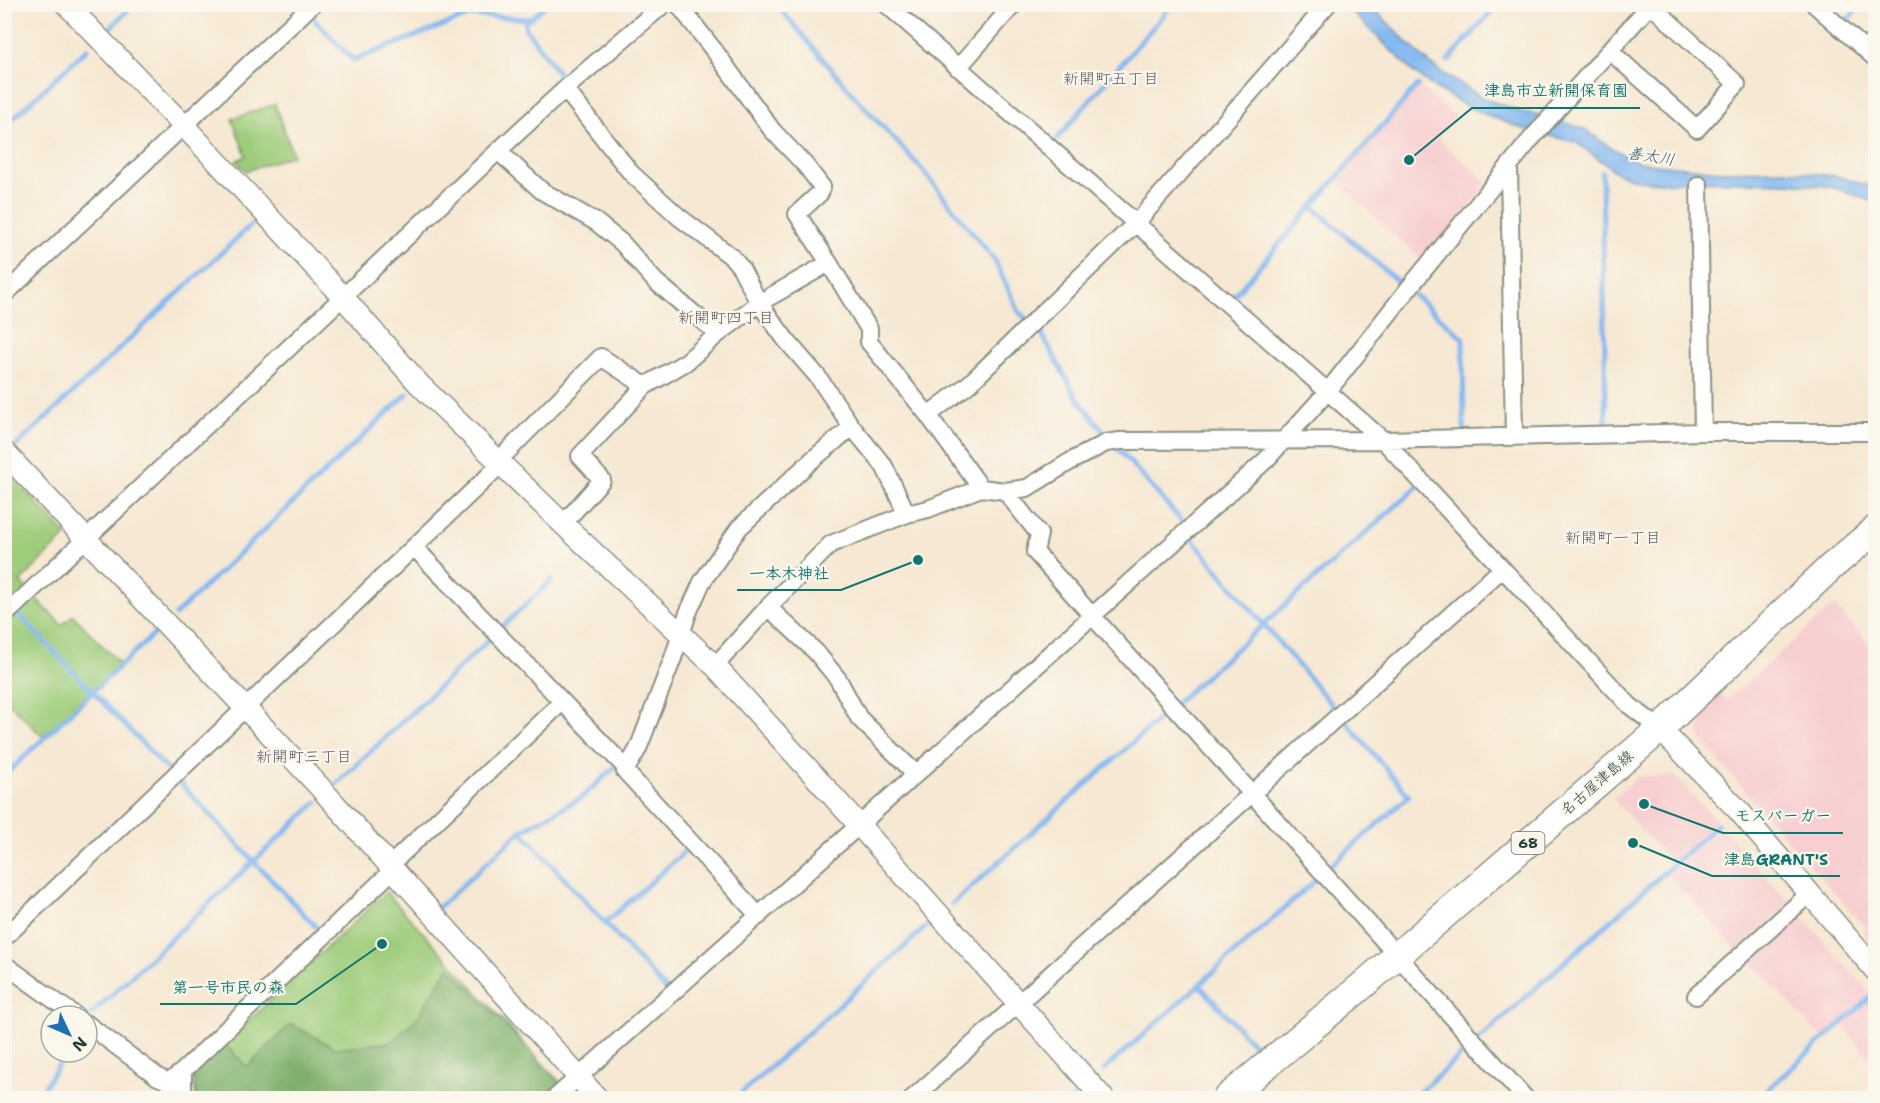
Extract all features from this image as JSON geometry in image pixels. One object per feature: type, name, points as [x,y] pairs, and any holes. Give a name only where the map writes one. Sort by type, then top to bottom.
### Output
[{"type":"main road","name":"名古屋津島線","points":[[1227,1098],[1660,729],[1831,567],[1875,529]]},
{"type":"street","points":[[66,4],[184,126],[342,296],[418,384],[715,666],[1103,1098]]},
{"type":"street","points":[[4,296],[313,4]]},
{"type":"street","points":[[4,616],[498,151],[565,89],[664,4]]},
{"type":"street","points":[[678,4],[772,130],[806,166],[822,187],[820,193],[797,214],[869,328],[869,342],[928,415],[981,488]]},
{"type":"street","points":[[885,4],[1383,440],[1629,705],[1660,729],[1739,811],[1875,971]]},
{"type":"street","points":[[958,68],[1014,4]]},
{"type":"street","points":[[928,415],[969,384],[1136,223],[1328,4]]},
{"type":"street","points":[[1814,4],[1875,59]]},
{"type":"street","points":[[555,1098],[1267,459],[1328,391],[1531,139],[1555,115],[1610,51],[1651,5],[1737,84],[1697,129],[1610,51]]},
{"type":"street","points":[[565,89],[631,173],[679,217],[732,257],[741,268],[759,303],[786,340],[818,376],[852,427],[884,466],[908,514]]},
{"type":"street","points":[[498,151],[542,191],[596,222],[622,243],[655,281],[718,334]]},
{"type":"street","points":[[1509,167],[1514,436]]},
{"type":"street","points":[[1699,185],[1703,432]]},
{"type":"street","points":[[564,524],[602,480],[580,456],[645,386],[686,362],[759,303],[829,263]]},
{"type":"street","points":[[4,938],[414,547],[500,463],[601,357],[645,386]]},
{"type":"street","points":[[759,916],[625,771],[638,749],[688,613],[702,582],[739,528],[812,460],[852,427]]},
{"type":"street","points":[[715,666],[768,607],[831,544],[981,488],[1005,490],[1027,488],[1071,461],[1113,442],[1383,440],[1703,432],[1875,432]]},
{"type":"street","points":[[4,452],[246,709],[597,1098]]},
{"type":"street","points":[[1005,490],[1039,534],[1035,552],[1525,1098]]},
{"type":"street","points":[[414,547],[627,769]]},
{"type":"street","points":[[913,1098],[1502,569]]},
{"type":"street","points":[[768,607],[816,652],[838,679],[859,718],[916,774]]},
{"type":"street","points":[[99,1033],[158,1077],[169,1082],[183,1071],[562,702]]},
{"type":"street","points":[[1696,996],[1810,893]]},
{"type":"street","points":[[4,964],[59,1004]]},
{"type":"street","points":[[183,1071],[183,1098]]},
{"type":"shaded area","points":[[1420,87],[1456,117],[1437,139],[1488,182],[1424,263],[1337,181]]},
{"type":"shaded area","points":[[1834,605],[1875,650],[1875,947],[1863,933],[1866,928],[1698,735],[1700,713],[1720,694],[1727,700]]},
{"type":"shaded area","points":[[1674,775],[1717,821],[1671,862],[1613,799],[1639,776]]},
{"type":"shaded area","points":[[1721,827],[1790,903],[1739,952],[1668,875]]},
{"type":"shaded area","points":[[1796,910],[1871,994],[1822,1038],[1746,957]]},
{"type":"shaded area","points":[[1874,997],[1876,999],[1875,1064],[1842,1026]]},
{"type":"green space","points":[[275,104],[293,155],[246,171],[236,161],[246,156],[232,119]]},
{"type":"green space","points":[[5,470],[67,535],[20,582],[62,625],[73,615],[120,664],[43,737],[5,699]]},
{"type":"green space","points":[[386,892],[574,1098],[196,1098],[193,1073]]},
{"type":"green space","points":[[449,967],[562,1084],[546,1098],[196,1098],[193,1073],[225,1044],[247,1067],[291,1024],[335,1048],[391,1042],[417,1018]]},
{"type":"water","points":[[1345,5],[1370,5],[1420,55],[1441,72],[1483,98],[1521,112],[1541,115],[1584,129],[1638,162],[1719,171],[1787,170],[1841,177],[1875,188],[1875,203],[1827,186],[1693,181],[1671,183],[1638,180],[1619,174],[1575,142],[1526,130],[1469,108],[1434,87],[1413,72]]},
{"type":"waterway","points":[[111,27],[134,4]]},
{"type":"waterway","points":[[315,20],[353,60],[471,15],[530,19],[547,4]]},
{"type":"waterway","points":[[776,4],[857,99],[919,166],[995,261],[1019,312],[1040,331],[1077,398],[1109,438]]},
{"type":"waterway","points":[[1055,141],[1173,4]]},
{"type":"waterway","points":[[1448,61],[1498,4]]},
{"type":"waterway","points":[[1843,25],[1861,4]]},
{"type":"waterway","points":[[525,20],[526,29],[562,78]]},
{"type":"waterway","points":[[4,127],[87,49]]},
{"type":"waterway","points":[[1232,298],[1418,85]]},
{"type":"waterway","points":[[1602,172],[1606,426]]},
{"type":"waterway","points":[[1312,206],[1404,287]]},
{"type":"waterway","points":[[16,446],[252,224]]},
{"type":"waterway","points":[[1414,295],[1463,338],[1464,428]]},
{"type":"waterway","points":[[175,615],[407,394]]},
{"type":"waterway","points":[[1115,445],[1186,526],[1190,537],[1336,710]]},
{"type":"waterway","points":[[1176,703],[1418,486]]},
{"type":"waterway","points":[[502,627],[552,580]]},
{"type":"waterway","points":[[19,615],[168,770]]},
{"type":"waterway","points":[[4,776],[158,630]]},
{"type":"waterway","points":[[334,786],[492,637]]},
{"type":"waterway","points":[[952,904],[1168,711]]},
{"type":"waterway","points":[[1326,870],[1409,796],[1345,720]]},
{"type":"waterway","points":[[438,908],[521,831],[581,798],[615,767]]},
{"type":"waterway","points":[[179,782],[315,926]]},
{"type":"waterway","points":[[99,1007],[317,802]]},
{"type":"waterway","points":[[1478,1040],[1718,824]]},
{"type":"waterway","points":[[521,831],[666,990]]},
{"type":"waterway","points":[[606,922],[690,847]]},
{"type":"waterway","points":[[1104,1070],[1318,878]]},
{"type":"waterway","points":[[736,1098],[927,926]]},
{"type":"waterway","points":[[1199,985],[1253,1044]]},
{"type":"waterway","points":[[1758,1098],[1872,996]]},
{"type":"waterway","points":[[1413,1098],[1471,1046]]},
{"type":"waterway","points":[[37,1098],[59,1064]]},
{"type":"waterway","points":[[1295,1092],[1302,1098]]},
{"type":"place","name":"津島市立新開保育園","points":[[1409,160]]},
{"type":"place","name":"一本木神社","points":[[918,560]]},
{"type":"place","name":"モスバーガー","points":[[1644,804]]},
{"type":"place","name":"津島GRANT'S","points":[[1633,843]]},
{"type":"place","name":"第一号市民の森","points":[[382,944]]},
{"type":"district","name":"新開町五丁目","points":[[1111,78]]},
{"type":"district","name":"新開町四丁目","points":[[726,317]]},
{"type":"district","name":"新開町一丁目","points":[[1613,537]]},
{"type":"district","name":"新開町三丁目","points":[[304,756]]},
{"type":"water label","name":"善太川","points":[[1651,156]]}]
